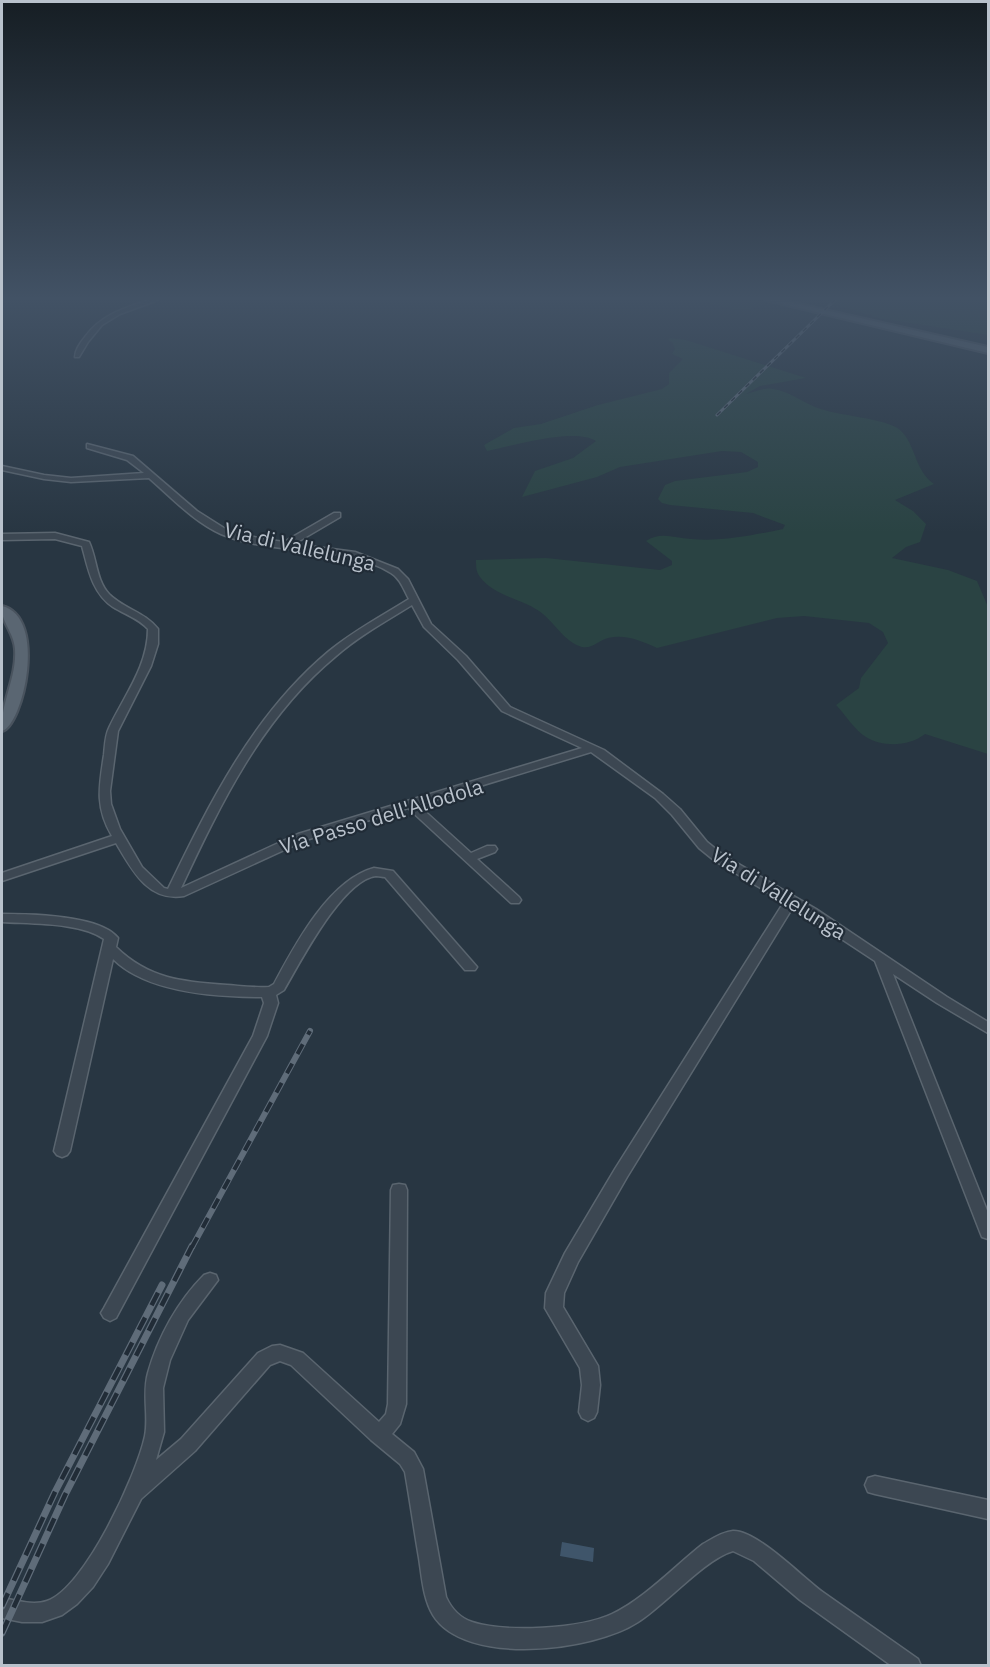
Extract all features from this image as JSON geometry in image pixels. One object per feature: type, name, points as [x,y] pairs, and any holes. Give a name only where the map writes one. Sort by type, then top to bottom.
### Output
[{"type":"main road","points":[[2,610],[19,628],[22,653],[17,686],[2,726]]},
{"type":"street","name":"Via di Vallelunga","points":[[90,446],[132,459],[194,513],[216,528],[240,537],[347,553],[385,566],[401,576],[427,625],[462,658],[506,709],[593,748],[659,796],[714,855],[791,900],[988,1028]]},
{"type":"street","points":[[2,468],[34,475],[81,480],[151,475]]},
{"type":"street","points":[[2,477],[34,475]]},
{"type":"street","points":[[286,545],[337,515]]},
{"type":"street","points":[[2,537],[55,536],[86,544],[98,583],[105,596],[115,604],[144,619],[153,628],[153,644],[146,666],[116,721],[104,796],[108,815],[119,838],[141,873],[160,891],[172,894],[225,785],[246,751],[281,705],[334,652],[413,600]]},
{"type":"street","name":"Via Passo dell'Allodola","points":[[172,894],[184,892],[288,842],[593,748]]},
{"type":"street","points":[[411,805],[515,900]]},
{"type":"street","points":[[2,877],[119,838]]},
{"type":"street","points":[[469,858],[491,849]]},
{"type":"street","points":[[110,949],[132,970],[163,982],[197,988],[268,992],[279,987],[297,952],[330,908],[361,876],[376,870],[391,876],[470,967]]},
{"type":"street","points":[[588,1412],[591,1378],[589,1366],[554,1308],[555,1293],[572,1258],[621,1173],[791,900]]},
{"type":"street","points":[[2,918],[63,923],[100,931],[111,938],[62,1151]]},
{"type":"street","points":[[880,958],[988,1232]]},
{"type":"street","points":[[110,1312],[260,1036],[271,1003],[268,992]]},
{"type":"street","points":[[378,1434],[391,1423],[397,1404],[399,1190]]},
{"type":"street","points":[[2,1608],[40,1612],[56,1607],[74,1595],[97,1566],[132,1494],[155,1434],[154,1387],[161,1363],[188,1305],[210,1280]]},
{"type":"street","points":[[132,1494],[188,1445],[264,1359],[276,1353],[290,1354],[407,1458],[414,1469],[436,1600],[447,1618],[463,1630],[484,1635],[528,1638],[582,1632],[609,1625],[649,1604],[711,1550],[734,1541],[756,1553],[806,1592],[911,1665]]},
{"type":"street","points":[[875,1485],[988,1510]]},
{"type":"green space","points":[[669,378],[805,378],[760,386],[746,394],[766,389],[779,390],[824,410],[873,420],[900,430],[909,442],[922,472],[934,484],[895,500],[913,511],[926,524],[920,542],[906,547],[892,558],[948,570],[977,581],[988,607],[988,754],[925,734],[904,743],[881,743],[866,737],[854,727],[836,705],[859,688],[861,678],[888,643],[883,632],[869,623],[804,616],[777,618],[657,648],[621,637],[608,638],[589,647],[582,647],[566,637],[543,614],[527,604],[502,594],[480,577],[476,560],[546,558],[660,570],[672,565],[672,561],[646,541],[657,536],[714,540],[783,529],[785,525],[753,513],[670,505],[658,499],[665,485],[675,481],[747,472],[758,467],[758,462],[741,452],[722,451],[620,467],[597,477],[522,497],[535,471],[573,458],[596,441],[586,437],[558,437],[487,451],[484,445],[514,428],[541,424],[598,405],[662,389],[669,384]]},
{"type":"water","points":[[562,1542],[594,1548],[593,1562],[560,1556]]},
{"type":"railway","points":[[717,415],[755,378]]},
{"type":"railway","points":[[192,1247],[310,1031]]},
{"type":"railway","points":[[2,1633],[65,1495],[192,1246]]},
{"type":"railway","points":[[2,1606],[55,1492],[162,1285]]}]
